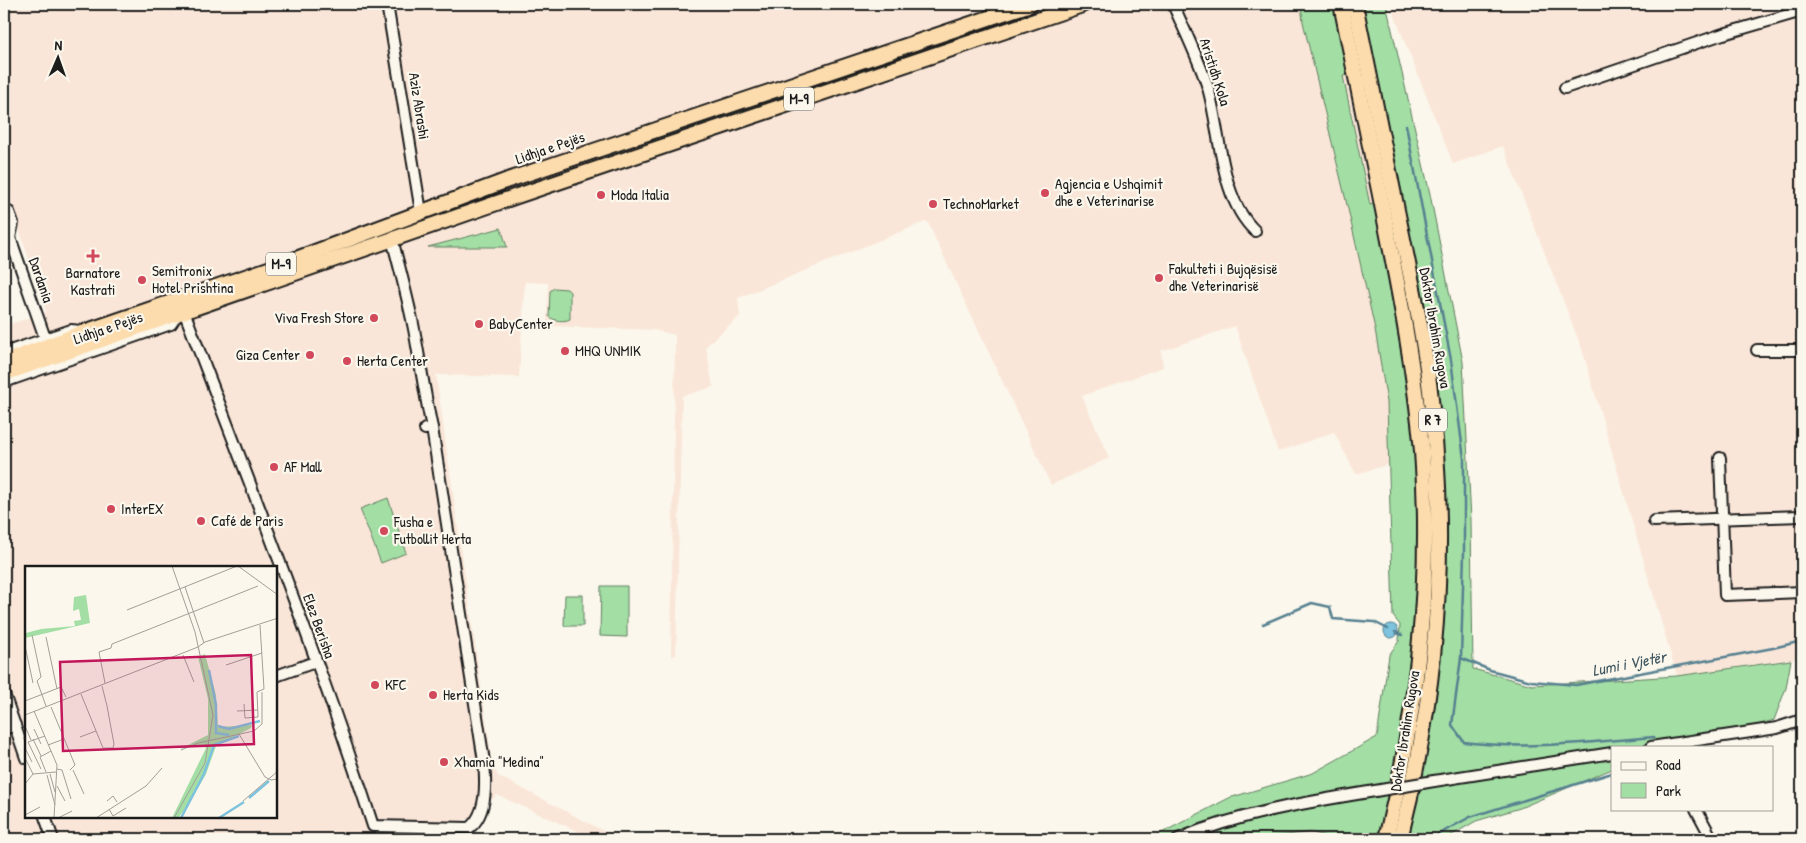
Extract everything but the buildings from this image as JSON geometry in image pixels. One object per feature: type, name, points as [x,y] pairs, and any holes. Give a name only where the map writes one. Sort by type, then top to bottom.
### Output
[{"type":"highway","name":"Lidhja e Pejës","points":[[51,343],[212,289],[508,180],[1030,4]]},
{"type":"highway","name":"Lidhja e Pejës","points":[[51,343],[181,312],[753,115],[1085,4]]},
{"type":"highway","name":"Doktor Ibrahim Rugova","points":[[1341,4],[1406,326],[1422,454],[1424,556],[1420,646],[1405,754],[1386,839]]},
{"type":"highway","name":"Doktor Ibrahim Rugova","points":[[1355,4],[1419,321],[1432,408],[1436,452],[1439,556],[1434,650],[1419,756],[1400,839]]},
{"type":"highway","name":"M-9","points":[[4,362],[51,343]]},
{"type":"highway","name":"M-9","points":[[4,374],[51,343]]},
{"type":"street","name":"Aziz Abrashi","points":[[387,4],[421,212]]},
{"type":"street","name":"Aristidh Kola","points":[[1173,4],[1203,72],[1228,182],[1244,216],[1255,231]]},
{"type":"street","points":[[1565,88],[1720,36],[1802,11]]},
{"type":"street","name":"Dardania","points":[[9,212],[13,223],[7,237],[51,343]]},
{"type":"street","name":"Elez Berisha","points":[[181,312],[287,581],[374,826],[469,828],[477,818],[486,792],[484,755],[428,429],[414,329],[392,239]]},
{"type":"street","name":"Lidhja e Pejës","points":[[4,382],[172,324],[181,312]]},
{"type":"street","points":[[4,353],[51,343]]},
{"type":"street","points":[[1758,350],[1802,350]]},
{"type":"street","points":[[1720,458],[1725,595],[1802,592]]},
{"type":"street","points":[[1654,521],[1802,516]]},
{"type":"street","points":[[278,675],[316,662]]},
{"type":"street","points":[[4,694],[25,755]]},
{"type":"street","points":[[1670,745],[1777,728],[1802,720]]},
{"type":"street","points":[[4,729],[15,724]]},
{"type":"street","points":[[1178,839],[1260,812],[1302,803],[1611,753]]},
{"type":"street","points":[[1697,810],[1712,839]]},
{"type":"street","points":[[45,818],[53,839]]},
{"type":"shaded area","points":[[4,4],[1386,4],[1463,362],[1468,441],[1356,474],[1334,432],[1278,452],[1235,326],[1161,351],[1163,367],[1082,396],[1109,458],[1051,485],[927,221],[738,298],[740,316],[706,346],[713,387],[682,396],[676,655],[671,657],[675,335],[654,330],[547,326],[548,283],[525,282],[519,377],[436,375],[492,762],[498,776],[619,839],[595,839],[497,795],[472,817],[458,823],[382,821],[371,839],[4,839],[4,326],[46,312],[4,176]]},
{"type":"shaded area","points":[[1390,4],[1802,4],[1802,658],[1677,676],[1582,349],[1503,146],[1453,164]]},
{"type":"green space","points":[[1060,4],[1075,4],[644,146],[657,138]]},
{"type":"green space","points":[[1301,4],[1386,4],[1430,194],[1463,362],[1471,520],[1473,669],[1532,685],[1677,676],[1791,660],[1786,688],[1774,720],[1686,746],[1611,746],[1611,769],[1520,808],[1476,821],[1445,839],[1335,839],[1311,832],[1255,839],[1150,839],[1229,798],[1313,773],[1377,737],[1389,655],[1399,641],[1400,625],[1393,616],[1387,402],[1375,329],[1303,22]],"holes":[[[1375,70],[1403,198],[1370,205],[1343,76]]]},
{"type":"green space","points":[[505,191],[509,194],[238,287],[326,254]]},
{"type":"green space","points":[[501,228],[507,247],[428,247]]},
{"type":"green space","points":[[554,288],[567,289],[570,292],[570,319],[560,321],[549,317],[550,291]]},
{"type":"green space","name":"Fusha e Futbollit Herta","points":[[388,498],[406,553],[381,563],[360,509]]},
{"type":"green space","points":[[601,586],[627,586],[627,637],[600,636]]},
{"type":"green space","points":[[565,595],[583,595],[583,626],[564,626]]},
{"type":"water","points":[[1391,624],[1396,626],[1398,631],[1396,636],[1391,638],[1386,636],[1384,631],[1386,626]]},
{"type":"waterway","points":[[1406,125],[1451,360],[1464,459],[1461,658],[1452,725],[1464,742],[1488,744],[1559,744],[1654,737]]},
{"type":"waterway","name":"Lumi i Vjetër","points":[[1263,624],[1312,603],[1330,607],[1333,619],[1374,622],[1388,629]]},
{"type":"waterway","name":"Lumi i Vjetër","points":[[1395,632],[1402,635]]},
{"type":"waterway","name":"Lumi i Vjetër","points":[[1461,658],[1490,670],[1531,681],[1576,685],[1802,641]]},
{"type":"waterway","points":[[1430,839],[1470,817],[1611,773]]},
{"type":"place","name":"Agjencia e Ushqimit dhe e Veterinarise","points":[[1045,193]]},
{"type":"place","name":"Moda Italia","points":[[601,195]]},
{"type":"place","name":"TechnoMarket","points":[[933,204]]},
{"type":"place","name":"Barnatore Kastrati","points":[[93,256]]},
{"type":"place","name":"Fakulteti i Bujqësisë dhe Veterinarisë","points":[[1159,278]]},
{"type":"place","name":"Semitronix Hotel Prishtina","points":[[142,280]]},
{"type":"place","name":"Viva Fresh Store","points":[[374,318]]},
{"type":"place","name":"BabyCenter","points":[[479,324]]},
{"type":"place","name":"MHQ UNMIK","points":[[565,351]]},
{"type":"place","name":"Giza Center","points":[[310,355]]},
{"type":"place","name":"Herta Center","points":[[347,361]]},
{"type":"place","name":"AF Mall","points":[[274,467]]},
{"type":"place","name":"InterEX","points":[[111,509]]},
{"type":"place","name":"Café de Paris","points":[[201,521]]},
{"type":"place","name":"Fusha e Futbollit Herta","points":[[384,531]]},
{"type":"place","name":"KFC","points":[[375,685]]},
{"type":"place","name":"Herta Kids","points":[[433,695]]},
{"type":"place","name":"Xhamia \"Medina\"","points":[[444,762]]}]
